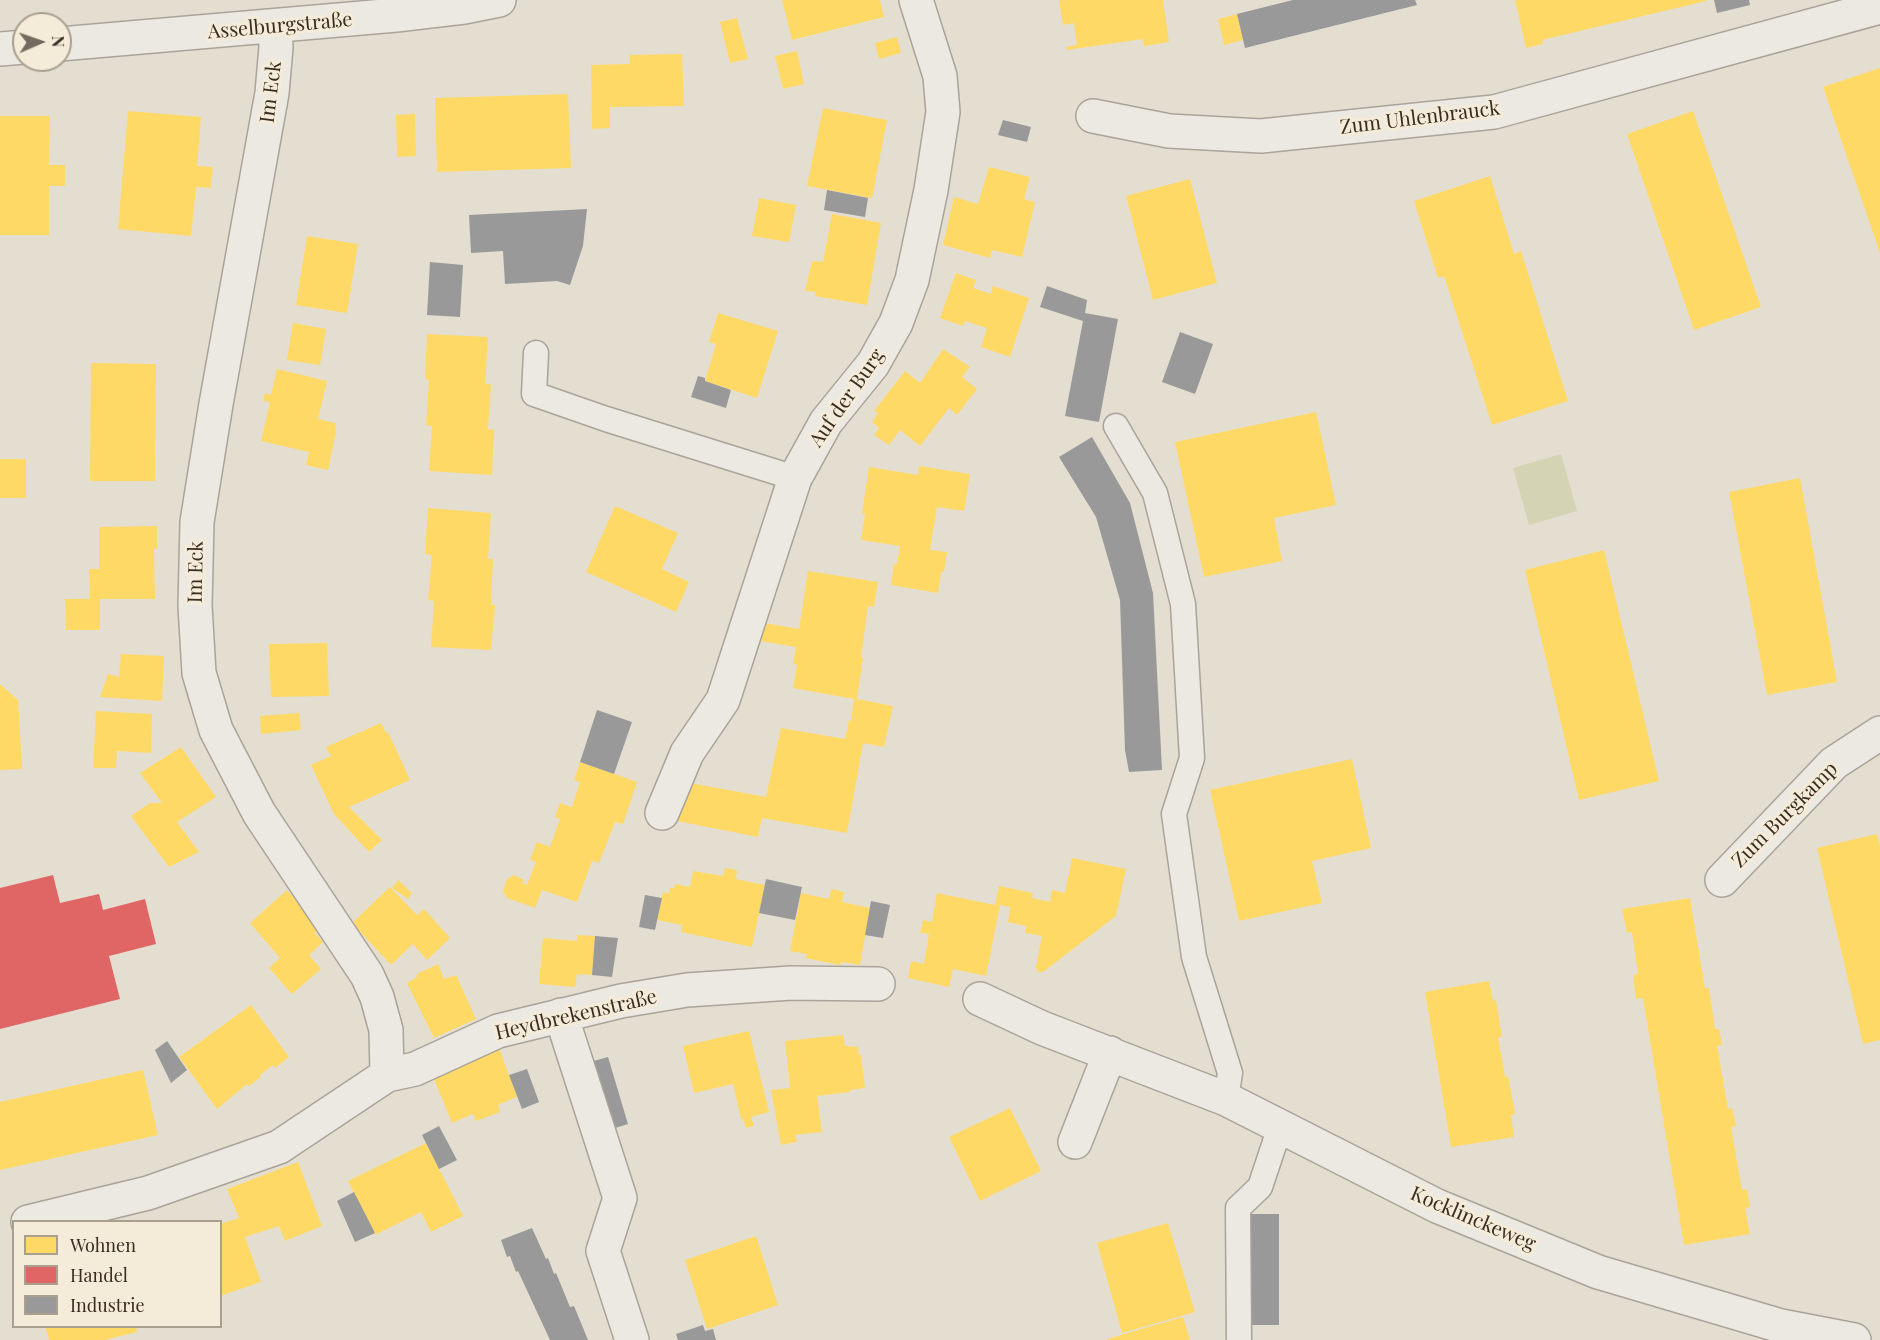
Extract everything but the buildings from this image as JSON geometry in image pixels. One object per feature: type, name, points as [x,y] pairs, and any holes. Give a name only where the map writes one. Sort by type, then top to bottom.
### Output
[{"type":"street","name":"Asselburgstraße","points":[[72,43],[407,14],[499,0]]},
{"type":"street","name":"Auf der Burg","points":[[662,813],[687,753],[723,700],[795,478],[826,422],[873,364],[897,323],[912,280],[931,190],[943,112],[940,76],[916,0]]},
{"type":"street","name":"Zum Uhlenbrauck","points":[[1093,116],[1169,130],[1261,136],[1494,112],[1880,7]]},
{"type":"street","name":"Im Eck","points":[[275,27],[276,47],[272,93],[197,522],[195,606],[198,673],[216,730],[259,813],[367,975],[377,997],[387,1030],[387,1075]]},
{"type":"street","name":"Zum Burgkamp","points":[[1722,880],[1834,763],[1880,733]]},
{"type":"street","name":"Heydbrekenstraße","points":[[32,1220],[148,1193],[279,1147],[387,1075],[415,1069],[498,1031],[621,1001],[687,990],[771,983],[878,984]]},
{"type":"street","name":"Kocklinckeweg","points":[[980,999],[1042,1028],[1226,1100],[1437,1206],[1598,1272],[1781,1326],[1854,1340]]},
{"type":"street","points":[[561,1015],[620,1198],[603,1251],[632,1340]]},
{"type":"street","points":[[1075,1142],[1110,1053]]},
{"type":"lane","points":[[536,353],[534,394],[795,478]]},
{"type":"lane","points":[[1116,426],[1155,493],[1184,604],[1192,758],[1174,814],[1194,957],[1230,1073],[1226,1100]]},
{"type":"lane","points":[[1239,1340],[1238,1208],[1260,1187],[1280,1127]]},
{"type":"green space","points":[[1561,454],[1577,511],[1529,525],[1513,468]]}]
